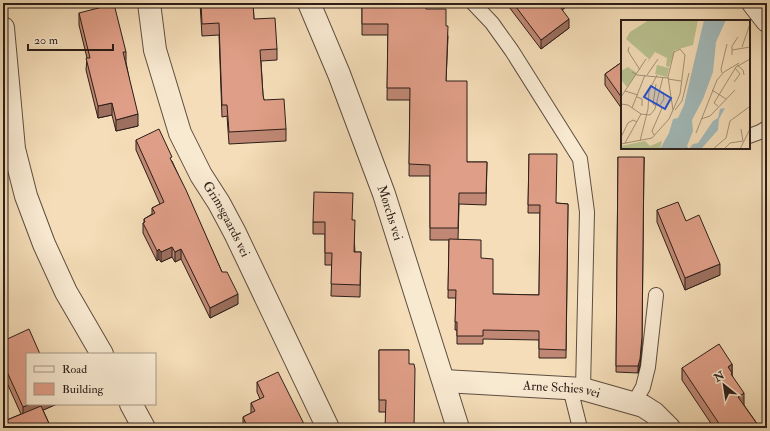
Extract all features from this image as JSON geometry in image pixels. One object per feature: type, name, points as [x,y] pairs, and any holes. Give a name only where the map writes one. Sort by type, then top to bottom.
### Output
[{"type":"street","name":"Grimsgaards vei","points":[[149,3],[155,50],[180,133],[201,175],[219,203],[235,233],[328,428]]},
{"type":"street","name":"Mørchs vei","points":[[309,3],[339,74],[384,194],[458,428]]},
{"type":"street","points":[[753,3],[767,21]]},
{"type":"street","points":[[3,28],[14,149],[26,196],[44,244],[66,292],[101,353]]},
{"type":"street","name":"Arne Schies vei","points":[[444,381],[576,388],[643,406],[654,413],[669,428]]},
{"type":"street","points":[[131,405],[144,428]]},
{"type":"lane","points":[[474,3],[492,23],[512,51],[580,159],[587,212],[576,388],[580,428]]},
{"type":"lane","points":[[750,136],[767,128]]},
{"type":"lane","points":[[634,403],[643,388],[648,367],[656,295]]},
{"type":"building","points":[[201,3],[253,3],[254,19],[275,18],[277,49],[260,50],[263,95],[264,100],[284,99],[286,129],[229,132],[227,105],[222,105],[219,23],[202,24]]},
{"type":"building","points":[[362,3],[426,3],[426,9],[446,9],[446,26],[448,26],[446,81],[467,81],[467,162],[487,162],[486,193],[459,193],[458,228],[430,228],[430,165],[409,164],[410,88],[387,88],[388,24],[362,24]]},
{"type":"building","points":[[513,3],[559,3],[558,4],[569,19],[541,40]]},
{"type":"building","points":[[114,4],[126,52],[123,52],[138,114],[116,120],[112,103],[98,106],[86,58],[90,58],[79,13]]},
{"type":"building","points":[[621,63],[621,97],[605,74]]},
{"type":"building","points":[[159,129],[172,157],[170,158],[186,190],[222,272],[227,272],[238,294],[210,308],[181,249],[175,252],[172,247],[161,252],[159,249],[157,251],[143,223],[145,222],[144,219],[155,213],[152,208],[164,202],[136,140]]},
{"type":"building","points":[[529,154],[557,154],[556,203],[568,204],[566,350],[539,349],[539,331],[483,330],[483,336],[457,336],[457,322],[455,322],[456,290],[448,290],[449,239],[481,240],[481,258],[493,259],[493,294],[539,295],[540,205],[528,205]]},
{"type":"building","points":[[618,157],[644,157],[642,337],[638,366],[616,366]]},
{"type":"building","points":[[314,192],[353,193],[352,220],[355,220],[354,252],[361,252],[360,285],[331,284],[332,253],[325,253],[325,222],[313,222]]},
{"type":"building","points":[[678,202],[686,221],[699,215],[720,264],[685,278],[657,210]]},
{"type":"building","points":[[29,329],[40,353],[26,353],[26,405],[28,405],[23,407],[3,363],[3,341]]},
{"type":"building","points":[[719,344],[732,364],[728,367],[732,373],[731,374],[744,393],[738,397],[760,428],[716,428],[720,425],[682,368]]},
{"type":"building","points":[[379,350],[409,350],[409,364],[414,364],[415,369],[414,428],[385,428],[386,400],[379,400]]},
{"type":"building","points":[[278,372],[306,428],[248,428],[243,417],[255,411],[251,403],[264,397],[257,382]]},
{"type":"building","points":[[41,406],[51,428],[10,428],[7,420]]}]
